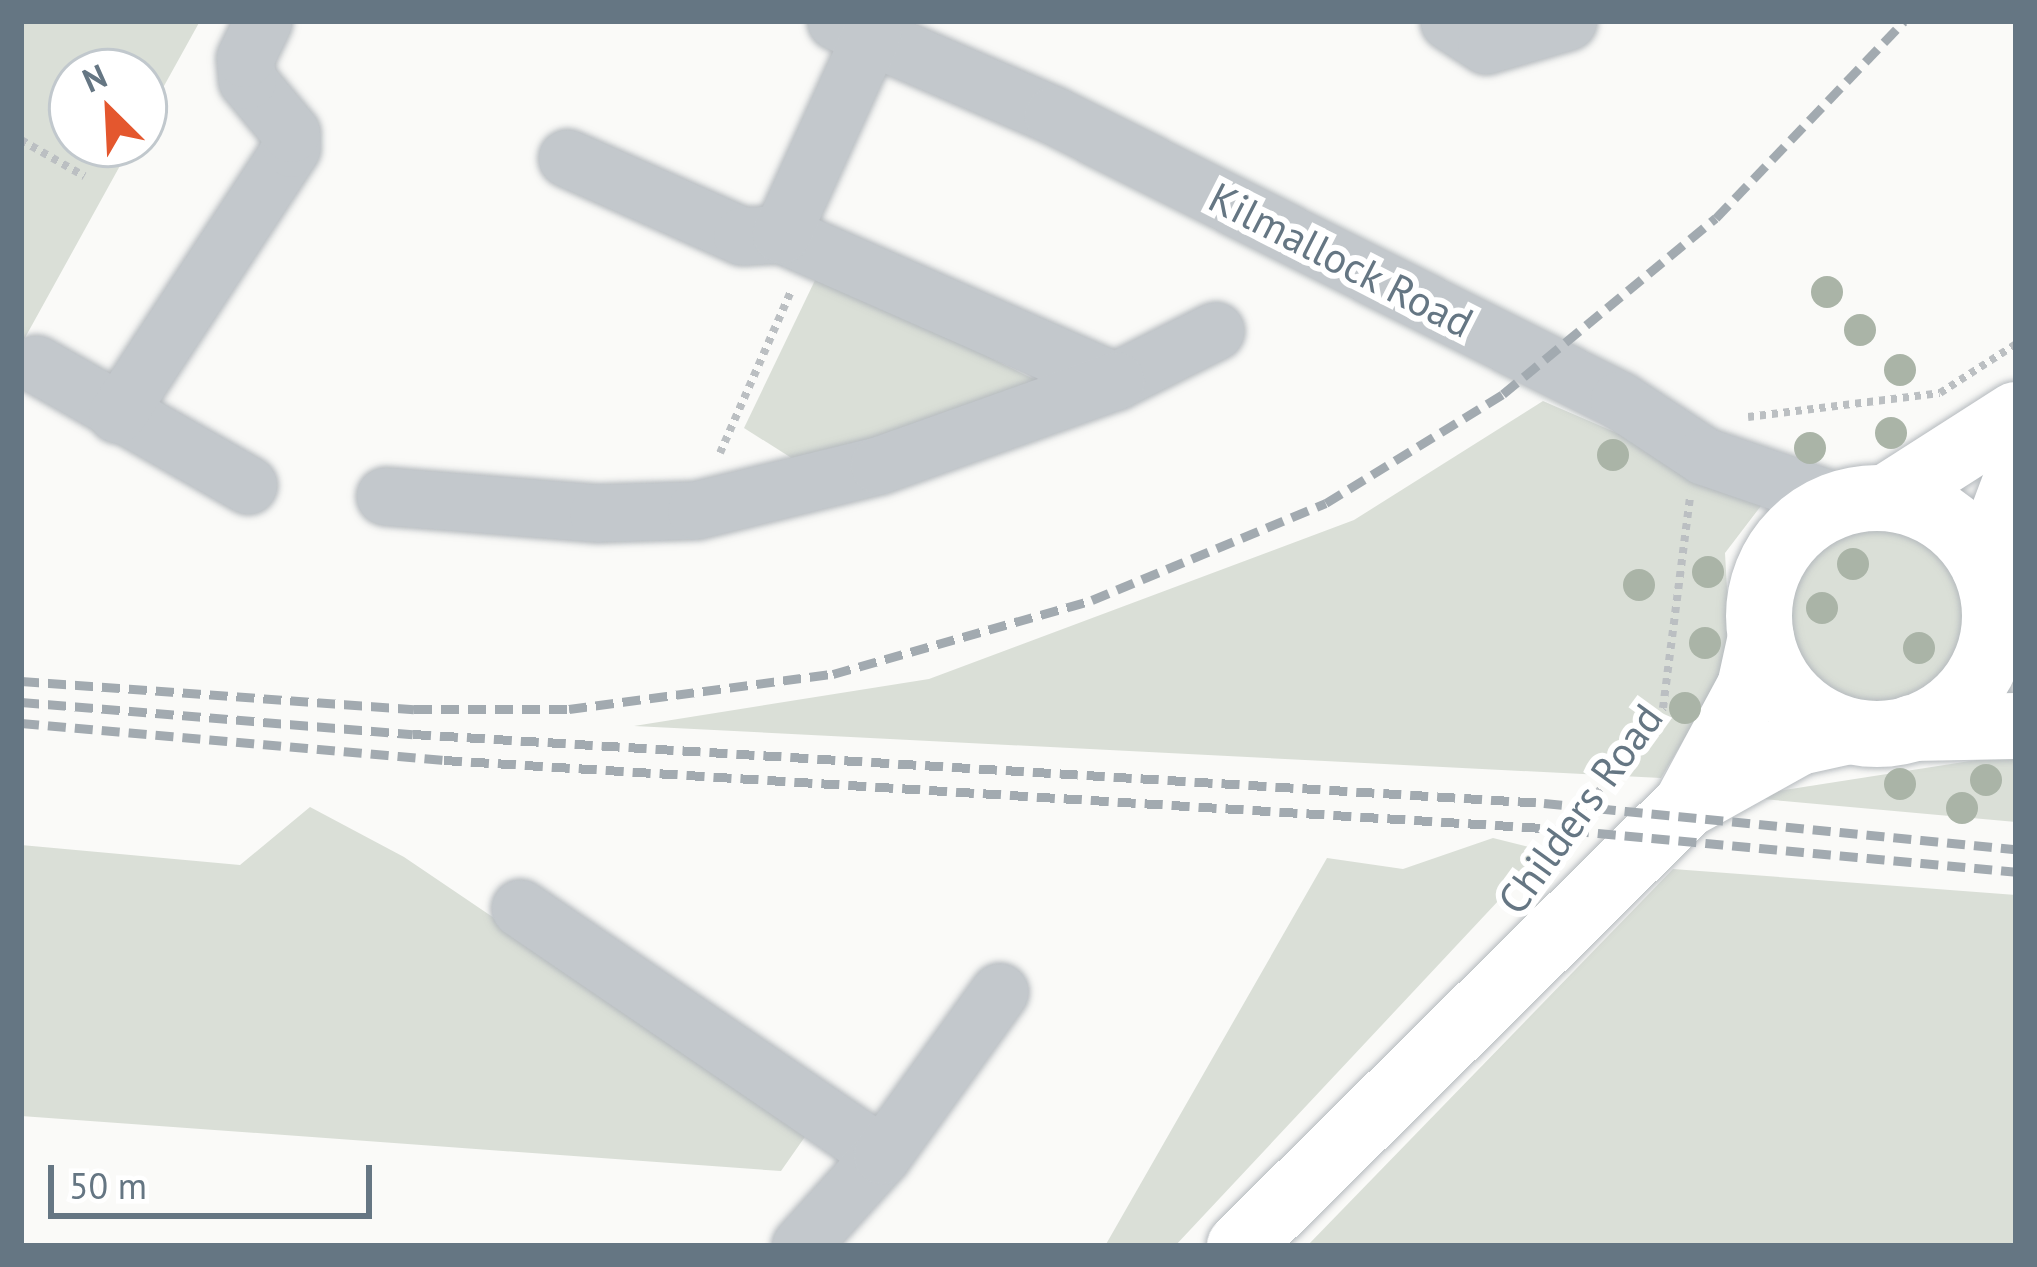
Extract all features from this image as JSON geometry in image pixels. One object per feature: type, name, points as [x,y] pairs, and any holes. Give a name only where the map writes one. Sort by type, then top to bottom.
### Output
[{"type":"main road","points":[[2016,415],[1780,547],[1764,580],[1760,638],[1783,688],[1804,709],[1881,730],[2016,726]]},
{"type":"main road","points":[[1984,566],[2016,482]]},
{"type":"main road","points":[[1863,501],[1953,526],[1984,566],[2005,644],[1944,715],[1881,730]]},
{"type":"main road","name":"Childers Road","points":[[1686,805],[1750,687],[1760,638]]},
{"type":"main road","name":"Childers Road","points":[[1240,1246],[1686,805],[1799,742],[1881,730]]},
{"type":"street","points":[[118,414],[291,148],[291,133],[247,80],[245,58],[263,21]]},
{"type":"street","points":[[1450,21],[1486,45],[1568,21]]},
{"type":"street","points":[[795,241],[854,27]]},
{"type":"street","name":"Kilmallock Road","points":[[854,27],[1053,115],[1618,400],[1704,456],[1863,501]]},
{"type":"street","points":[[567,158],[742,236],[795,241],[1115,381]]},
{"type":"street","points":[[385,496],[598,514],[696,510],[879,465],[1115,381],[1215,331]]},
{"type":"street","points":[[36,364],[248,485]]},
{"type":"street","points":[[520,908],[882,1155]]},
{"type":"street","points":[[800,1246],[882,1155],[999,992]]},
{"type":"path","points":[[21,140],[84,176]]},
{"type":"path","points":[[696,510],[795,241]]},
{"type":"path","name":"Childers Road","points":[[1534,875],[1663,708],[1686,510],[1704,456],[1738,418],[1940,393],[2016,344]]},
{"type":"shaded area","points":[[21,21],[200,21],[168,79],[168,48],[48,48],[48,168],[119,168],[21,345]]},
{"type":"shaded area","points":[[818,274],[1046,385],[801,464],[744,428]]},
{"type":"shaded area","points":[[1543,401],[1767,498],[1725,553],[1731,660],[1661,778],[634,726],[929,679],[1354,520]]},
{"type":"shaded area","points":[[1877,521],[1912,528],[1941,548],[1961,577],[1968,612],[1961,647],[1941,676],[1912,696],[1877,703],[1842,696],[1813,676],[1793,647],[1786,612],[1793,577],[1813,548],[1842,528]]},
{"type":"shaded area","points":[[2002,756],[2016,758],[2016,822],[1740,797]]},
{"type":"shaded area","points":[[310,807],[404,857],[809,1131],[781,1171],[21,1116],[21,845],[240,865]]},
{"type":"shaded area","points":[[1493,838],[1545,851],[1175,1246],[1105,1246],[1327,858],[1403,869]]},
{"type":"shaded area","points":[[1673,869],[2016,895],[2016,1245],[1307,1246]]},
{"type":"railway","points":[[21,681],[414,709],[569,709],[833,674],[1092,600],[1326,503],[1503,394],[1716,218],[1904,21]]},
{"type":"railway","points":[[21,702],[413,734],[1544,803],[2016,849]]},
{"type":"railway","points":[[21,723],[444,760],[1544,828],[2016,872]]}]
